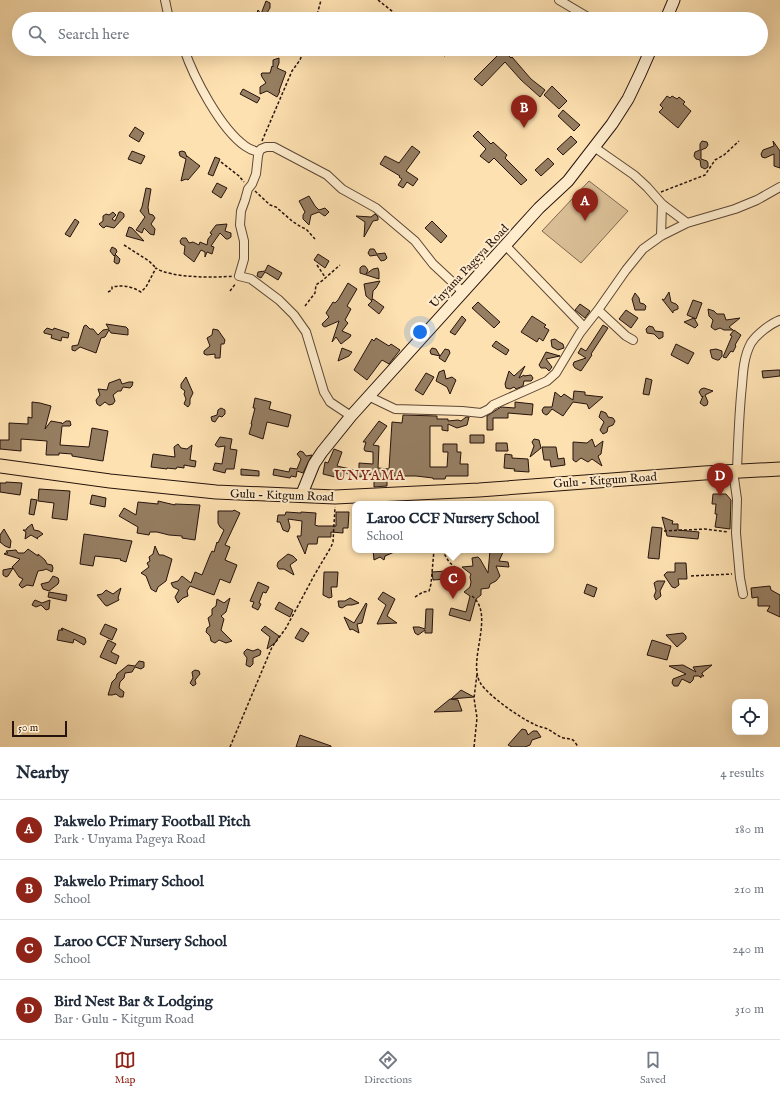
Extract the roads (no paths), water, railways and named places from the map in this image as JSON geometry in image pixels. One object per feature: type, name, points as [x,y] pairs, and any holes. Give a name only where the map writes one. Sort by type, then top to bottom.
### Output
[{"type":"main road","name":"Gulu - Kitgum Road","points":[[0,466],[110,481],[216,492],[335,498],[479,490],[780,469]]},
{"type":"street","points":[[165,0],[168,12]]},
{"type":"street","points":[[559,0],[579,12]]},
{"type":"street","points":[[669,12],[674,0]]},
{"type":"street","points":[[187,56],[211,105],[227,128],[244,146],[259,152]]},
{"type":"street","name":"Unyama Pageya Road","points":[[302,496],[318,458],[350,416],[539,208],[568,181],[612,124],[628,99],[640,74],[646,56]]},
{"type":"street","points":[[350,416],[330,402],[324,392],[306,332],[294,315],[279,300],[251,279],[239,276],[244,259],[244,240],[240,225],[240,215],[248,189],[256,174],[258,156],[261,149],[266,147],[274,147],[289,154],[327,175],[342,189],[376,208],[415,241],[433,264],[462,292]]},
{"type":"street","points":[[594,147],[634,175],[655,194],[662,204],[687,223]]},
{"type":"street","points":[[368,396],[395,409],[481,413],[489,410],[493,405],[547,381],[553,376],[584,327],[643,249],[661,236],[687,223],[735,209],[757,200],[780,187]]},
{"type":"street","points":[[661,236],[662,204]]},
{"type":"street","points":[[506,246],[584,327]]},
{"type":"street","points":[[598,310],[626,336],[633,340]]},
{"type":"street","points":[[743,594],[736,534],[737,499],[735,471],[744,366],[752,342],[756,337],[780,320]]},
{"type":"place","name":"Pakwelo Primary School","points":[[524,128]]},
{"type":"place","name":"Pakwelo Primary Football Pitch","points":[[585,221]]},
{"type":"place","name":"Bird Nest Bar & Lodging","points":[[720,496]]},
{"type":"place","name":"Laroo CCF Nursery School","points":[[453,599]]},
{"type":"district","name":"UNYAMA","points":[[370,475]]}]
